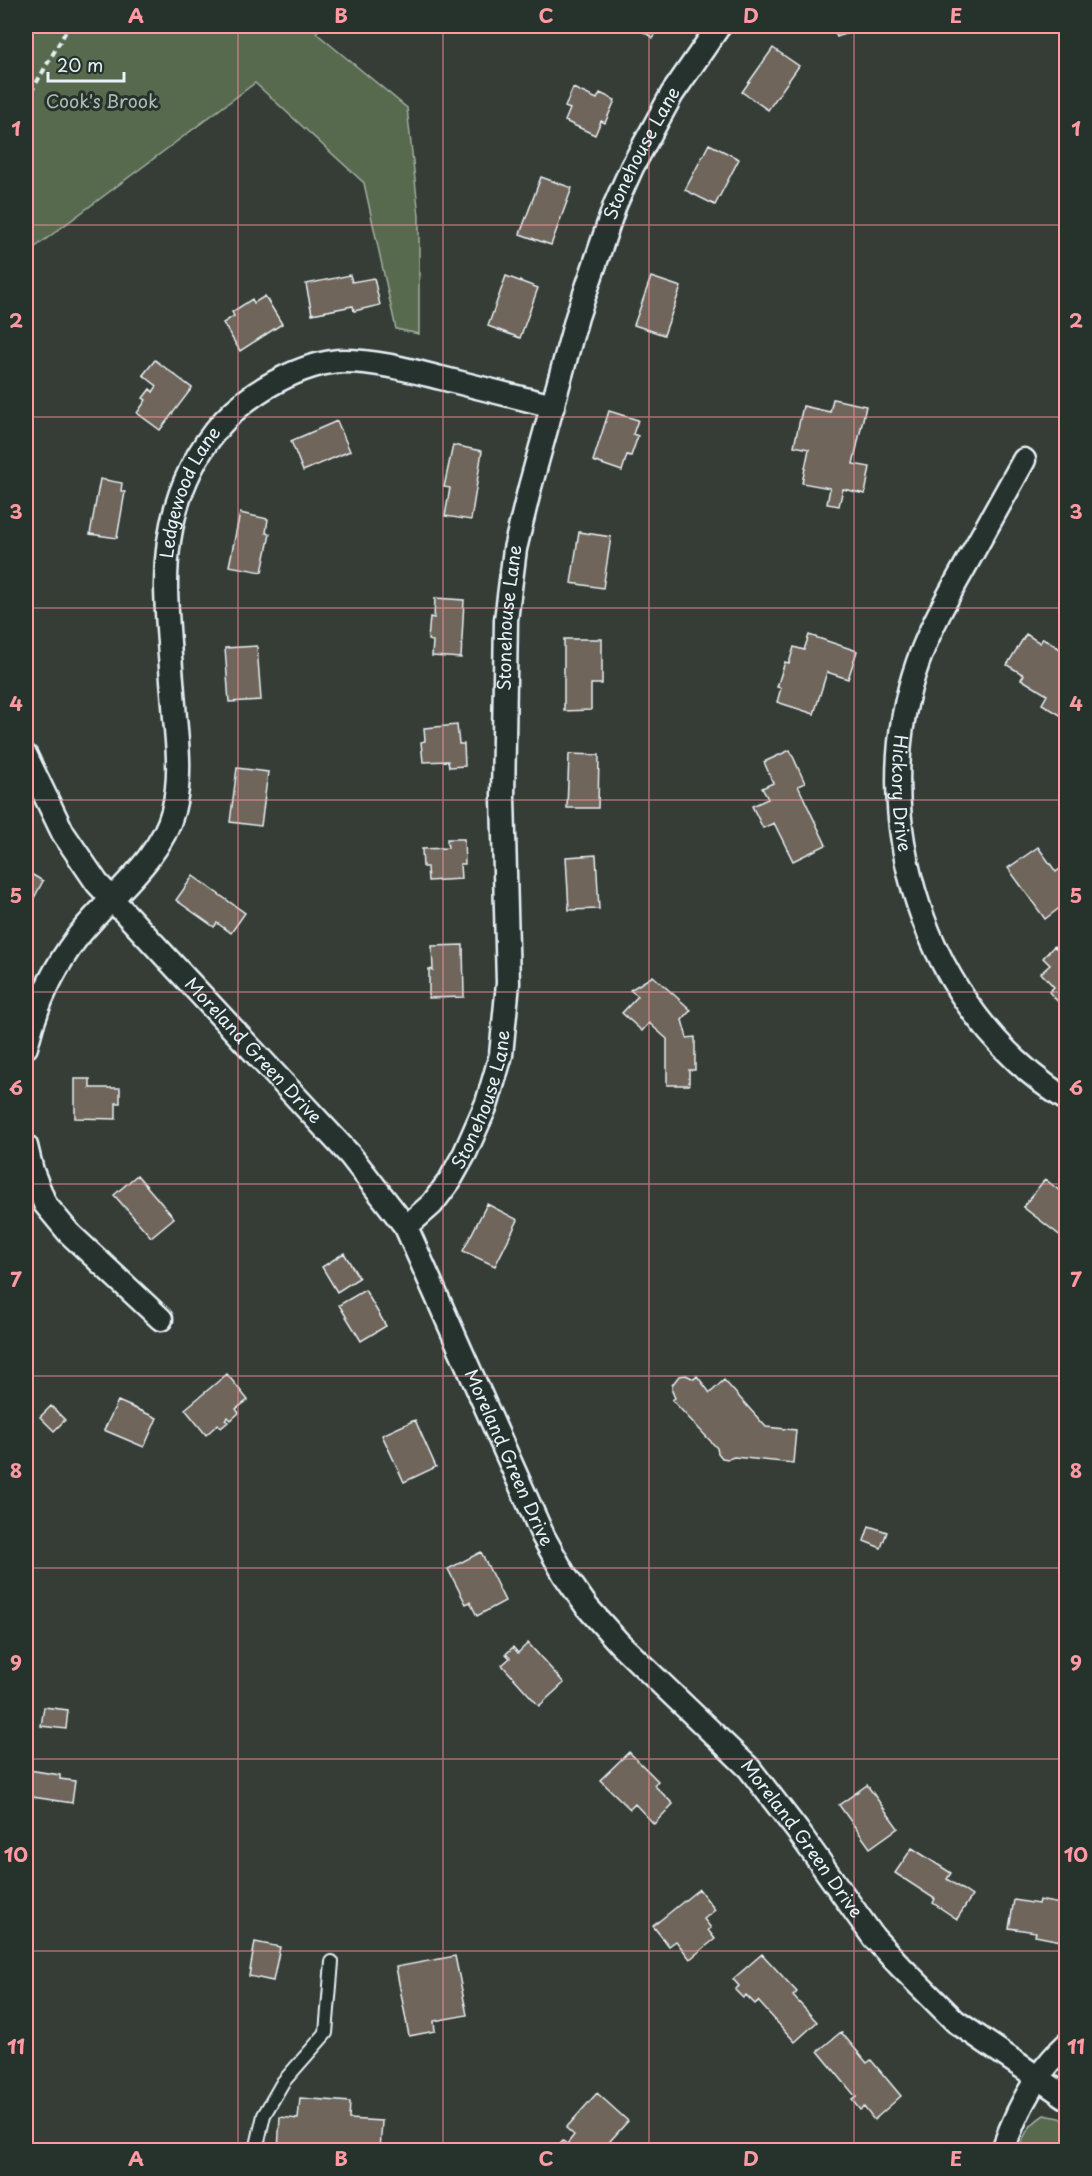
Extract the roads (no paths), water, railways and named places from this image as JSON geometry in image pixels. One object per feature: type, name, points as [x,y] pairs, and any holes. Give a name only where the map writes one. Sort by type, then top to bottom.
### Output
[{"type":"street","name":"Stonehouse Lane","points":[[406,1227],[432,1204],[450,1180],[465,1153],[487,1103],[501,1055],[508,983],[503,798],[506,620],[515,549],[577,317],[615,205],[642,148],[672,94],[719,26]]},
{"type":"street","name":"Ledgewood Lane","points":[[26,1047],[46,989],[59,965],[76,938],[151,856],[173,813],[180,766],[166,584],[171,532],[188,472],[215,429],[232,411],[264,388],[300,370],[340,361],[391,366],[553,406]]},
{"type":"street","name":"Hickory Drive","points":[[1024,460],[934,621],[918,663],[906,706],[899,750],[898,794],[902,839],[910,879],[925,924],[944,964],[968,1002],[995,1037],[1027,1069],[1066,1099]]},
{"type":"street","name":"Moreland Green Drive","points":[[26,756],[73,850],[111,900],[350,1155],[406,1227],[543,1536],[583,1602],[620,1644],[749,1768],[797,1830],[874,1938],[915,1982],[955,2021],[1040,2077],[1066,2097]]},
{"type":"street","points":[[26,1146],[32,1171],[45,1204],[69,1233],[161,1319]]},
{"type":"street","points":[[1003,2151],[1021,2104],[1066,2045]]},
{"type":"lane","points":[[256,2151],[264,2115],[283,2082],[326,2033],[332,1962]]},
{"type":"park label","name":"Cook's Brook","points":[[102,102]]}]
